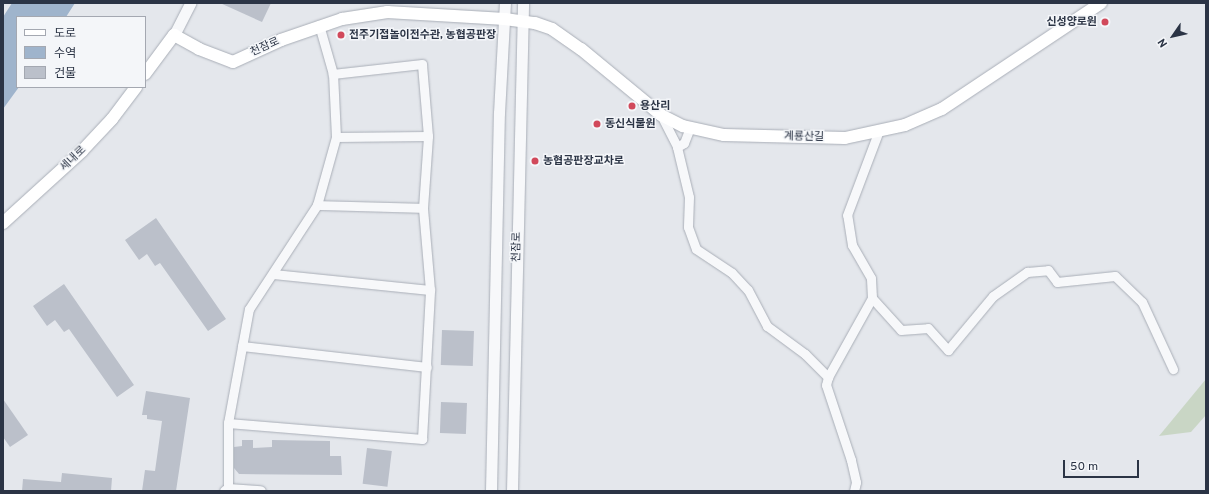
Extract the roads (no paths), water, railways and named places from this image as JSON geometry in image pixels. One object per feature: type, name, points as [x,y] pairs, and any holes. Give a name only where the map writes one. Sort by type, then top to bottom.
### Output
[{"type":"main road","name":"계룡산길","points":[[504,19],[536,23],[552,29],[580,49],[630,92],[661,115],[690,128],[724,135],[845,138],[878,133],[942,109],[1101,3]]},
{"type":"main road","name":"천잠로","points":[[174,34],[199,49],[233,62],[319,25],[387,12],[504,19]]},
{"type":"main road","points":[[146,73],[174,34]]},
{"type":"main road","name":"세내로","points":[[3,223],[82,151],[112,119],[135,88]]},
{"type":"street","points":[[174,34],[190,3]]},
{"type":"street","name":"천잠로","points":[[491,491],[500,99],[505,3]]},
{"type":"street","name":"천잠로","points":[[512,491],[521,21],[523,3]]},
{"type":"street","points":[[260,491],[227,490],[228,423],[250,308],[317,205],[336,137],[333,74],[319,25]]},
{"type":"street","points":[[228,423],[422,439],[430,290],[423,208],[428,136],[422,64],[333,74]]},
{"type":"street","points":[[661,115],[677,147],[689,197],[688,227],[696,249],[732,273],[748,290],[767,326],[805,354],[828,377]]},
{"type":"street","points":[[677,147],[684,143],[690,128]]},
{"type":"street","points":[[854,491],[856,482],[851,460],[826,385],[828,377],[872,298],[871,278],[852,245],[847,215],[878,133]]},
{"type":"street","points":[[336,137],[428,136]]},
{"type":"street","points":[[317,205],[423,208]]},
{"type":"street","points":[[872,298],[901,330],[928,328],[948,350],[993,296],[1027,272],[1048,270],[1057,282],[1115,276],[1142,302],[1173,369]]},
{"type":"street","points":[[273,274],[430,290]]},
{"type":"street","points":[[242,346],[427,367]]},
{"type":"water","points":[[12,3],[75,3],[67,16],[16,16],[16,88],[18,88],[3,109],[3,17]]},
{"type":"place","name":"신성양로원","points":[[1105,22]]},
{"type":"place","name":"전주기접놀이전수관, 농협공판장","points":[[341,35]]},
{"type":"place","name":"용산리","points":[[632,106]]},
{"type":"place","name":"동신식물원","points":[[597,124]]},
{"type":"place","name":"농협공판장교차로","points":[[535,161]]}]
